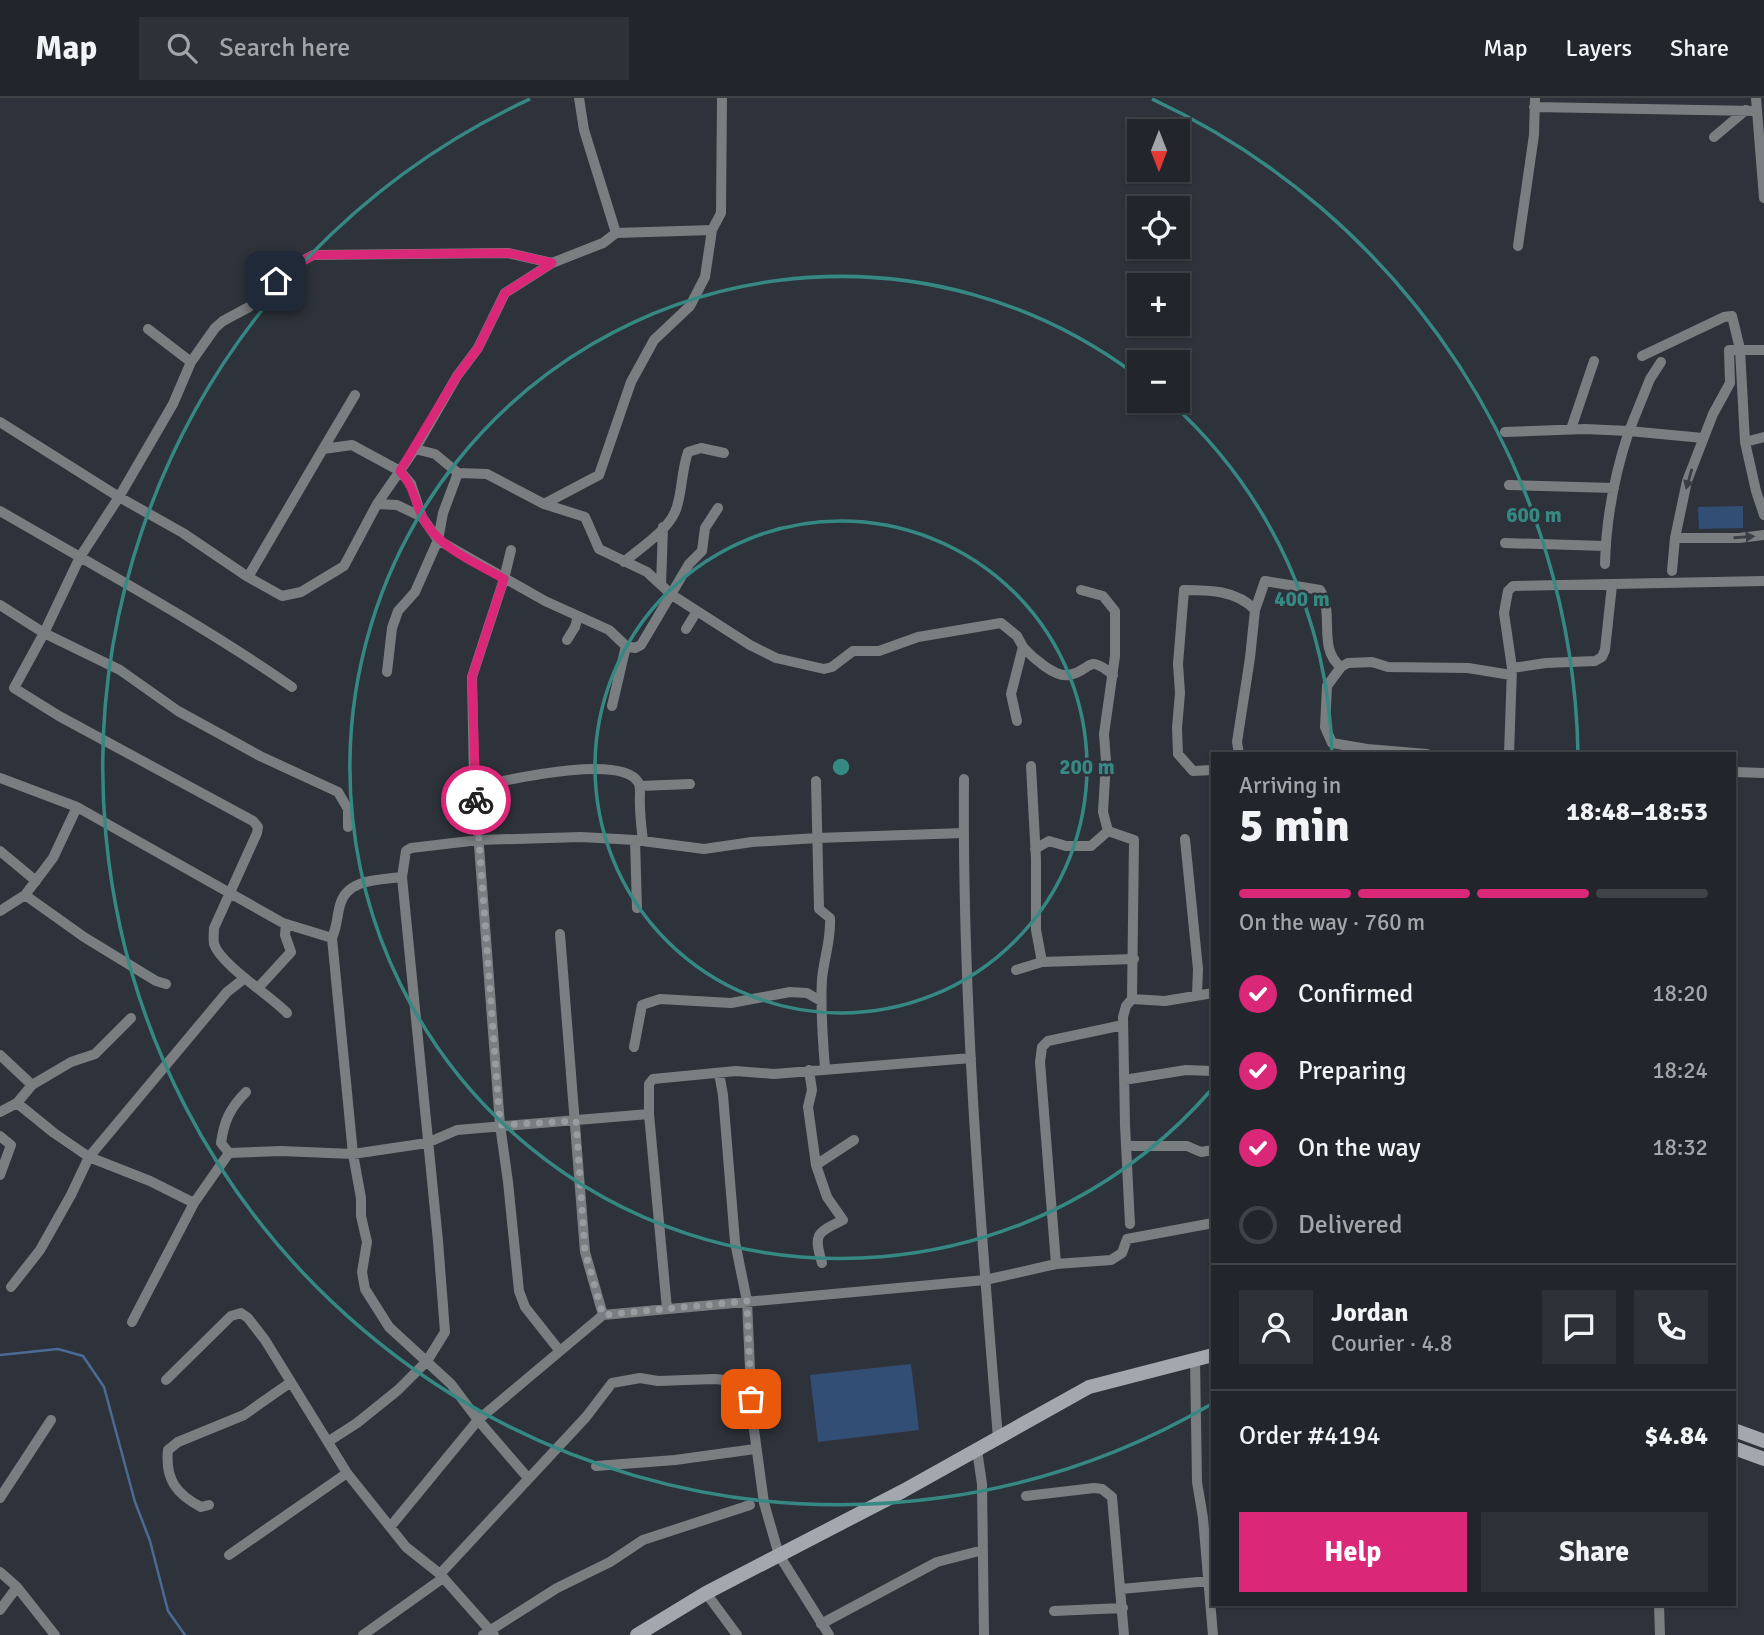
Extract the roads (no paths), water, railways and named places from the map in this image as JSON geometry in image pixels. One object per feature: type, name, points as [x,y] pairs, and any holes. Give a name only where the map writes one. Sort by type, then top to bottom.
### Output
[{"type":"street","points":[[579,98],[584,130],[616,233]]},
{"type":"street","points":[[544,504],[599,475],[631,382],[654,340],[690,306],[705,277],[712,230],[721,213],[722,98]]},
{"type":"street","points":[[1714,137],[1750,110],[1756,98]]},
{"type":"street","points":[[1518,246],[1534,135],[1534,102],[1750,110]]},
{"type":"street","points":[[1750,110],[1764,198]]},
{"type":"street","points":[[0,422],[119,497],[183,533],[248,577],[282,596],[301,592],[344,566],[377,504],[415,449],[457,376],[478,348],[505,293],[552,263],[603,243],[616,233],[712,230]]},
{"type":"street","points":[[287,1013],[245,978],[222,956],[214,944],[214,928],[257,834],[258,827],[253,821],[59,716],[13,688],[44,633],[80,557],[119,497],[173,404],[191,362],[223,321],[249,307],[290,268],[313,255],[508,253],[552,263]]},
{"type":"street","points":[[1642,356],[1732,316],[1735,320],[1735,384],[1752,479],[1764,516]]},
{"type":"street","points":[[148,329],[191,362]]},
{"type":"street","points":[[1735,349],[1764,349]]},
{"type":"street","points":[[1572,429],[1594,360]]},
{"type":"street","points":[[1605,564],[1605,546],[1614,488],[1629,431],[1650,379],[1661,362]]},
{"type":"street","points":[[1672,571],[1675,538],[1688,481],[1703,438],[1735,384]]},
{"type":"street","points":[[248,577],[355,395]]},
{"type":"street","points":[[1505,432],[1572,429],[1703,438]]},
{"type":"street","points":[[1745,442],[1764,437]]},
{"type":"street","points":[[323,449],[352,445],[400,471],[411,484],[422,517],[438,540],[504,579],[609,630],[626,646],[635,648],[641,645],[689,564],[702,551],[705,528],[718,508]]},
{"type":"street","points":[[624,562],[663,527],[676,511],[682,467],[688,452],[701,448],[724,453]]},
{"type":"street","points":[[415,449],[435,454],[458,473],[487,474],[544,504],[585,516],[599,549],[647,572],[673,595],[750,645],[776,658],[824,669],[832,667],[853,651],[878,651],[918,636],[1001,623],[1051,672],[1068,676],[1092,663],[1100,665],[1113,675]]},
{"type":"street","points":[[387,671],[392,628],[398,611],[415,592],[438,540],[443,513],[458,473]]},
{"type":"street","points":[[1509,485],[1614,488]]},
{"type":"street","points":[[377,504],[397,505],[422,517]]},
{"type":"street","points":[[0,511],[232,647],[292,687]]},
{"type":"street","points":[[661,585],[663,527]]},
{"type":"street","points":[[1675,538],[1739,538],[1764,535]]},
{"type":"street","points":[[1505,543],[1605,546]]},
{"type":"street","points":[[511,550],[472,677],[474,787],[500,1125],[519,1291],[526,1307],[559,1350]]},
{"type":"street","points":[[1239,752],[1237,742],[1255,610],[1265,581],[1320,590],[1327,601],[1327,636],[1334,662],[1341,667]]},
{"type":"street","points":[[1509,752],[1512,671],[1504,613],[1508,591],[1513,586],[1764,581]]},
{"type":"street","points":[[1401,752],[1332,743],[1325,727],[1327,686],[1341,667],[1348,663],[1372,662],[1388,667],[1512,671],[1546,663],[1595,662],[1602,657],[1605,650],[1612,585]]},
{"type":"street","points":[[1081,590],[1103,596],[1115,611],[1113,675],[1104,734],[1107,761],[1104,812],[1108,831]]},
{"type":"street","points":[[1211,770],[1192,771],[1178,754],[1178,664],[1184,590],[1208,590],[1227,594],[1248,603],[1255,610]]},
{"type":"street","points":[[0,605],[44,633],[120,670],[178,711],[260,756],[338,792],[348,809],[348,827]]},
{"type":"street","points":[[686,629],[697,611]]},
{"type":"street","points":[[566,640],[575,627],[578,616]]},
{"type":"street","points":[[612,706],[626,646]]},
{"type":"street","points":[[1017,721],[1011,694],[1023,647]]},
{"type":"street","points":[[1031,766],[1036,930],[1042,962]]},
{"type":"street","points":[[474,787],[570,769],[625,773],[638,781],[637,908]]},
{"type":"street","points":[[1736,772],[1764,773]]},
{"type":"street","points":[[0,778],[78,807],[261,912],[273,915],[286,924],[332,938]]},
{"type":"street","points":[[964,779],[971,1058],[998,1438]]},
{"type":"street","points":[[816,781],[819,909],[830,918],[831,939],[822,974],[825,1069]]},
{"type":"street","points":[[640,786],[690,784]]},
{"type":"street","points":[[0,911],[25,895],[36,881],[53,858],[78,807]]},
{"type":"street","points":[[1035,849],[1049,841],[1066,846],[1091,846],[1108,831]]},
{"type":"street","points":[[1108,831],[1134,840],[1132,999],[1126,1006],[1123,1025],[1130,1224]]},
{"type":"street","points":[[329,1441],[357,1423],[398,1390],[427,1361],[445,1332],[402,877],[405,851],[479,840],[581,837],[704,849],[752,842],[817,838],[964,833]]},
{"type":"street","points":[[1185,839],[1198,969],[1197,994]]},
{"type":"street","points":[[0,851],[36,881]]},
{"type":"street","points":[[402,877],[360,882],[353,887],[340,903],[337,929],[332,938],[353,1154],[367,1242],[362,1272],[365,1289],[389,1327],[451,1384],[528,1478]]},
{"type":"street","points":[[25,895],[84,936],[156,981],[166,984]]},
{"type":"street","points":[[258,988],[291,952],[285,935],[286,924]]},
{"type":"street","points":[[560,934],[585,1252],[603,1315]]},
{"type":"street","points":[[1016,970],[1042,962],[1133,959]]},
{"type":"street","points":[[11,1287],[40,1250],[89,1157],[227,992],[245,978]]},
{"type":"street","points":[[634,1047],[642,1004],[660,999],[731,1003],[790,992],[807,993],[821,1001]]},
{"type":"street","points":[[1132,999],[1165,1001],[1211,993]]},
{"type":"street","points":[[0,1112],[17,1102],[32,1085],[71,1062],[95,1054],[131,1018]]},
{"type":"street","points":[[1056,1264],[1040,1062],[1042,1047],[1048,1041],[1123,1025]]},
{"type":"street","points":[[0,1055],[32,1085]]},
{"type":"street","points":[[667,1309],[649,1114],[649,1084],[653,1079],[736,1071],[774,1074],[971,1058]]},
{"type":"street","points":[[808,1070],[812,1090],[808,1107],[819,1180],[843,1220],[824,1227],[817,1236],[822,1263]]},
{"type":"street","points":[[1124,1080],[1186,1070],[1211,1071]]},
{"type":"street","points":[[719,1073],[735,1242],[747,1301],[755,1449],[764,1503],[779,1555],[829,1635]]},
{"type":"street","points":[[229,1153],[221,1143],[223,1124],[232,1106],[246,1092]]},
{"type":"street","points":[[17,1102],[54,1133],[89,1157],[150,1181],[194,1203]]},
{"type":"street","points":[[229,1153],[281,1151],[353,1154],[427,1143],[457,1130],[649,1114]]},
{"type":"street","points":[[0,1136],[11,1145],[0,1175]]},
{"type":"street","points":[[816,1165],[854,1140]]},
{"type":"street","points":[[1126,1146],[1188,1146],[1201,1152],[1211,1150]]},
{"type":"street","points":[[132,1322],[194,1203],[229,1153]]},
{"type":"street","points":[[391,1527],[478,1420],[603,1315],[985,1280],[1056,1264],[1111,1260],[1122,1253],[1127,1239],[1211,1223]]},
{"type":"street","points":[[166,1380],[231,1316],[241,1314],[248,1318],[265,1340],[347,1473],[406,1547],[441,1576],[489,1633],[557,1588],[610,1562],[643,1540],[750,1505]]},
{"type":"street","points":[[638,1635],[706,1593],[903,1492],[1089,1387],[1211,1356]]},
{"type":"street","points":[[1195,1360],[1197,1482],[1208,1517],[1213,1635]]},
{"type":"street","points":[[363,1635],[441,1576],[586,1417],[611,1383],[640,1378],[658,1381],[714,1379],[750,1382]]},
{"type":"street","points":[[209,1505],[201,1507],[189,1501],[174,1486],[166,1468],[168,1450],[177,1442],[244,1415],[291,1382]]},
{"type":"street","points":[[0,1498],[51,1420]]},
{"type":"street","points":[[1736,1431],[1764,1441]]},
{"type":"street","points":[[596,1466],[675,1460],[755,1449]]},
{"type":"street","points":[[1736,1449],[1764,1459]]},
{"type":"street","points":[[977,1450],[982,1484],[984,1635]]},
{"type":"street","points":[[229,1555],[347,1473]]},
{"type":"street","points":[[1026,1496],[1094,1488],[1108,1492],[1113,1503],[1124,1635]]},
{"type":"street","points":[[821,1625],[937,1562],[983,1550]]},
{"type":"street","points":[[0,1572],[17,1587],[55,1635]]},
{"type":"street","points":[[1121,1590],[1209,1581]]},
{"type":"street","points":[[0,1610],[17,1587]]},
{"type":"street","points":[[706,1593],[737,1635]]},
{"type":"street","points":[[1659,1606],[1660,1635]]},
{"type":"street","points":[[1054,1611],[1123,1608]]},
{"type":"waterway","points":[[0,1355],[58,1349],[83,1356],[104,1387],[168,1611],[185,1635]]}]
